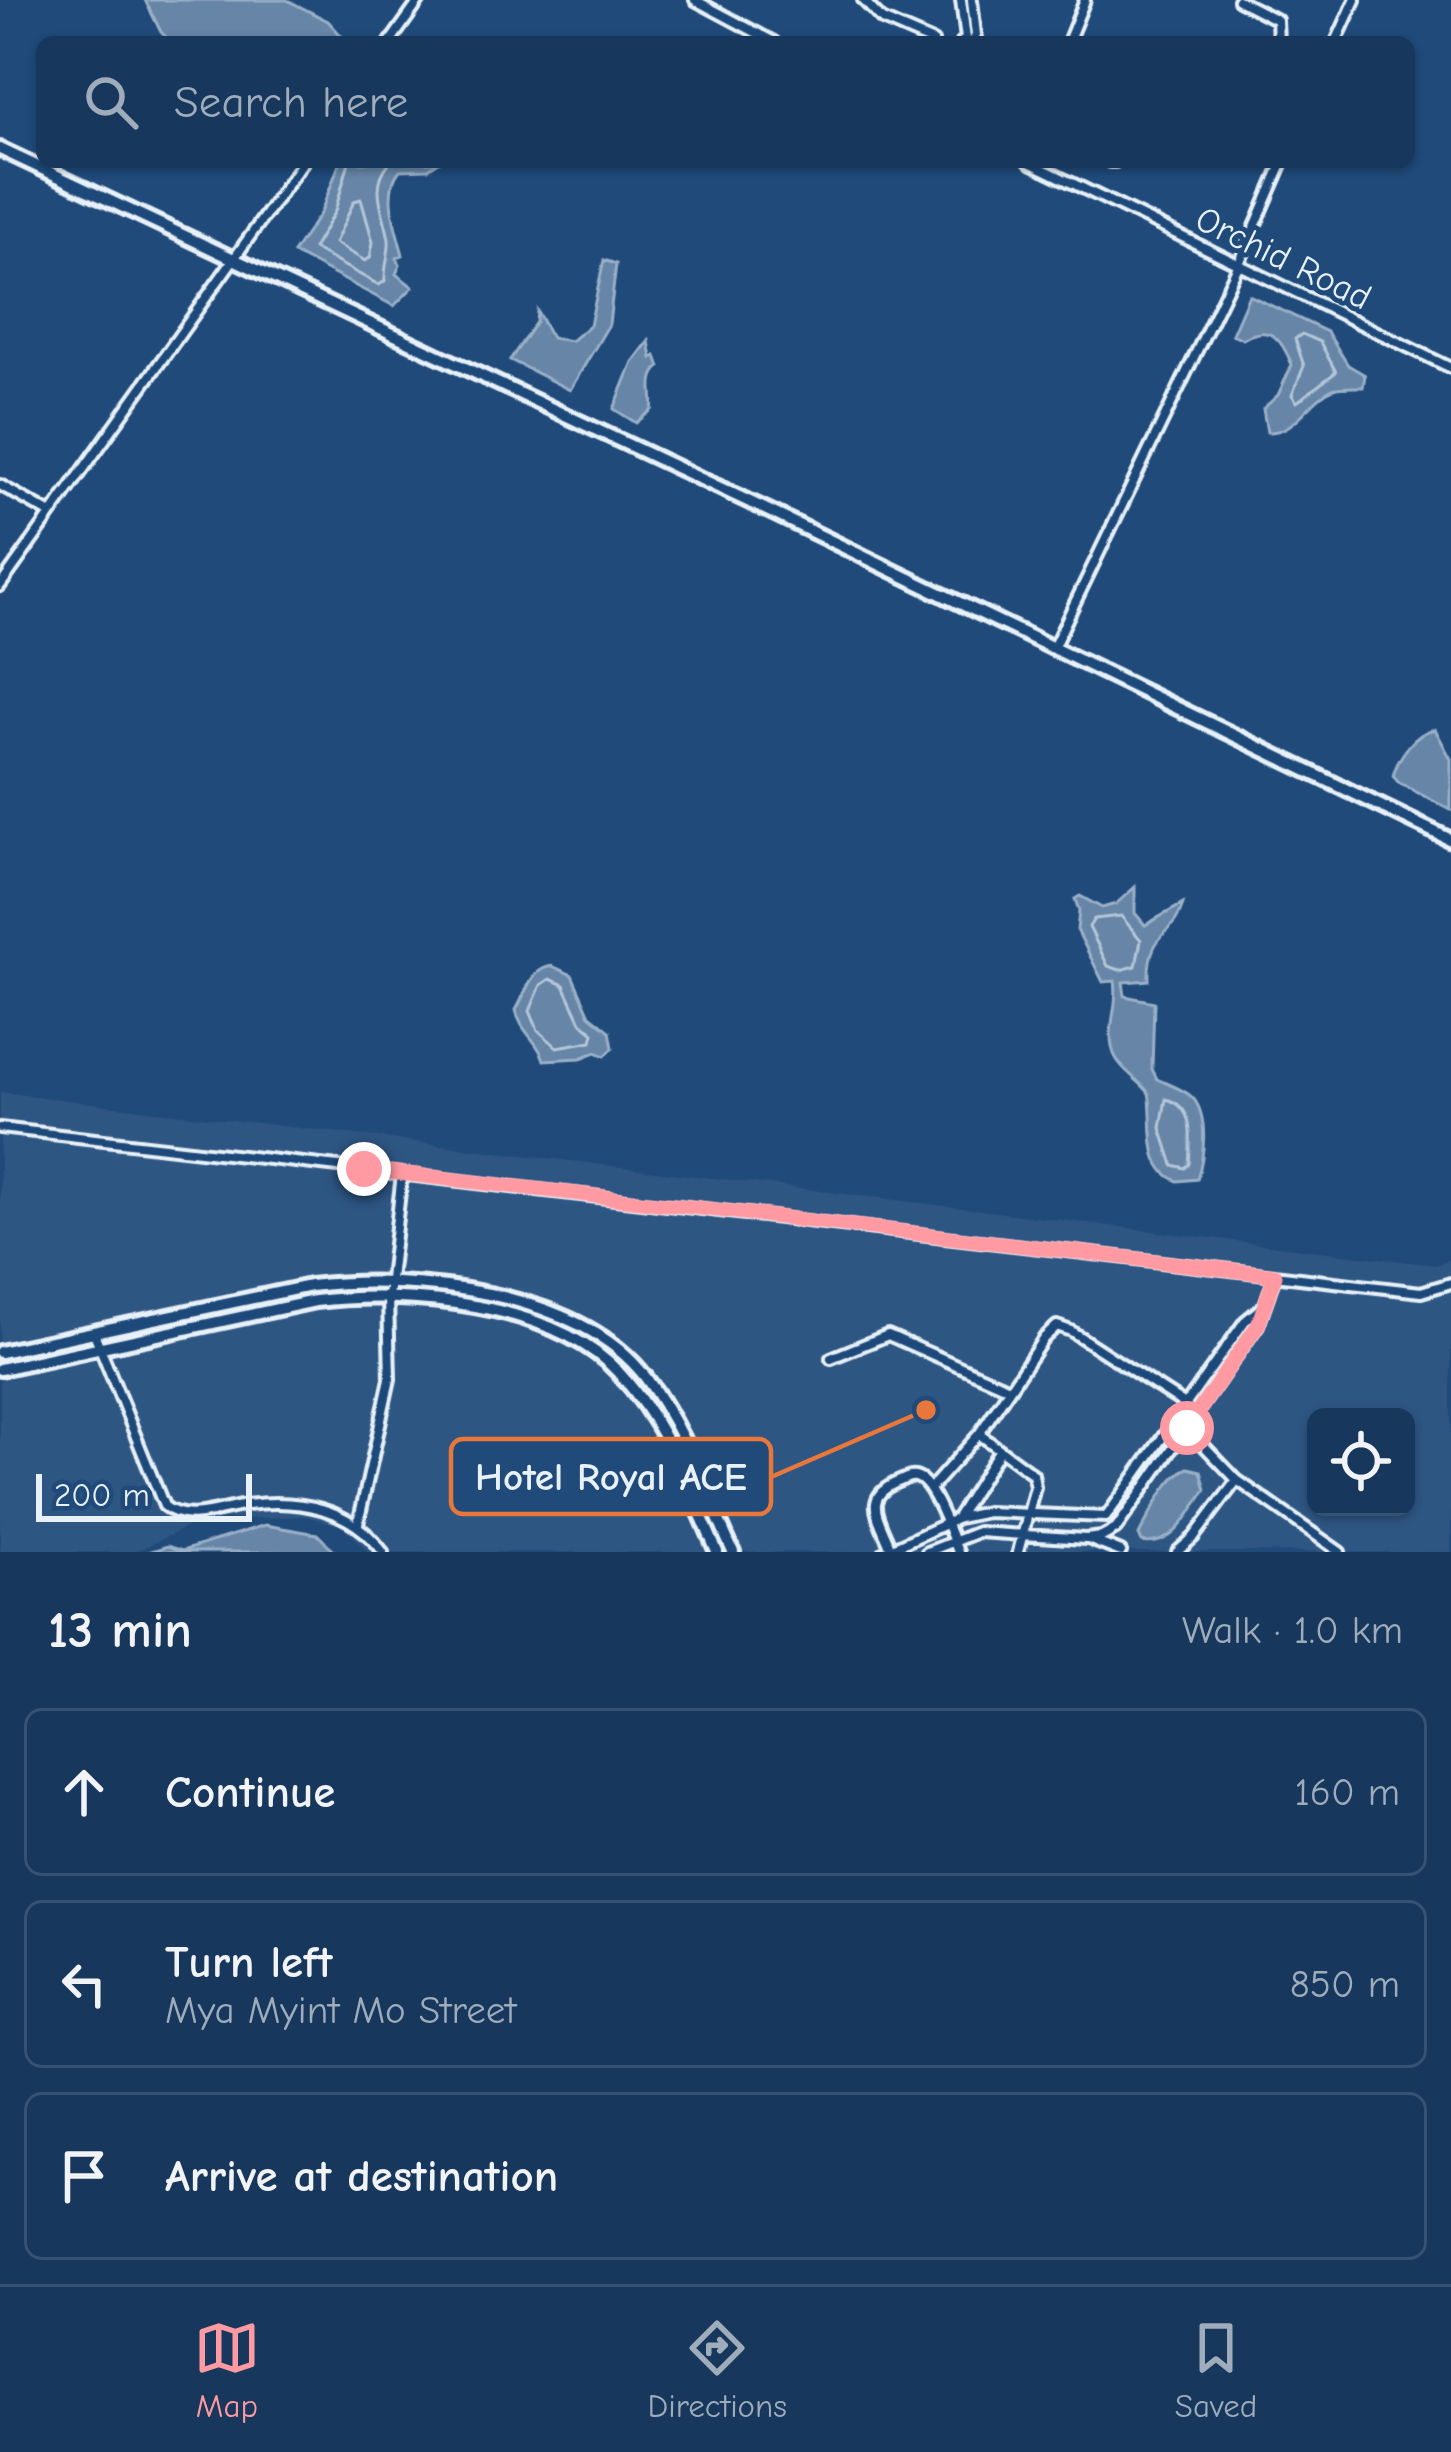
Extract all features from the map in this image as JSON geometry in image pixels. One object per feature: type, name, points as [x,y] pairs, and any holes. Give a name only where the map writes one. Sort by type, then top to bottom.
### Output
[{"type":"main road","points":[[0,149],[36,166]]},
{"type":"main road","points":[[41,168],[1451,840]]},
{"type":"main road","points":[[0,1352],[353,1281],[496,1295],[569,1321],[600,1338],[644,1376],[690,1456],[730,1551]]},
{"type":"main road","points":[[0,1369],[356,1296],[492,1309],[548,1328],[618,1372],[659,1428],[717,1552]]},
{"type":"street","points":[[394,36],[420,0]]},
{"type":"street","points":[[695,0],[763,36]]},
{"type":"street","points":[[863,0],[882,20],[919,36]]},
{"type":"street","points":[[1070,36],[1085,0]]},
{"type":"street","points":[[1238,0],[1277,20],[1278,36]]},
{"type":"street","points":[[1339,36],[1355,0]]},
{"type":"street","points":[[962,1],[964,36]]},
{"type":"street","points":[[962,1],[976,36]]},
{"type":"street","points":[[0,586],[299,168]]},
{"type":"street","name":"Orchid Road","points":[[1041,168],[1451,368]]},
{"type":"street","points":[[1053,648],[1238,266],[1280,168]]},
{"type":"street","points":[[0,485],[51,514]]},
{"type":"street","points":[[0,1128],[1421,1292],[1451,1283]]},
{"type":"street","points":[[358,1524],[390,1379],[388,1297],[401,1174]]},
{"type":"street","points":[[927,1552],[978,1532],[1087,1539],[1116,1529],[1258,1325],[1275,1275]]},
{"type":"street","points":[[958,1552],[952,1540],[945,1522],[930,1490],[911,1476],[882,1489],[875,1508],[888,1550],[945,1522],[987,1512],[1106,1517],[1245,1322],[1262,1308]]},
{"type":"street","points":[[930,1490],[979,1434],[1057,1326],[1187,1406]]},
{"type":"street","points":[[94,1333],[164,1506],[173,1514],[254,1504],[301,1506],[347,1516],[383,1552]]},
{"type":"street","points":[[831,1358],[888,1335],[1010,1388]]},
{"type":"street","points":[[1187,1428],[1237,1480],[1340,1552]]},
{"type":"street","points":[[979,1434],[1032,1472],[1035,1486],[1018,1552]]},
{"type":"street","points":[[958,1518],[999,1450]]},
{"type":"street","points":[[1177,1552],[1194,1538],[1237,1480]]},
{"type":"street","points":[[1087,1539],[1121,1552]]},
{"type":"shaded area","points":[[0,1092],[1435,1265],[1451,1259],[1451,1552],[368,1552],[345,1527],[305,1516],[200,1521],[134,1552],[0,1552]]},
{"type":"water","points":[[145,0],[287,0],[328,21],[342,36],[165,36]]},
{"type":"water","points":[[338,168],[430,168],[400,170],[394,179],[392,211],[403,255],[397,258],[396,274],[413,287],[394,306],[293,253],[321,212]]},
{"type":"water","points":[[604,260],[616,264],[609,324],[570,390],[510,360],[536,322],[537,311],[551,338],[571,341],[590,325]]},
{"type":"water","points":[[1249,295],[1327,332],[1348,365],[1365,375],[1363,387],[1333,389],[1286,428],[1267,432],[1263,409],[1278,395],[1292,365],[1274,337],[1261,333],[1243,339],[1232,334]]},
{"type":"water","points":[[649,341],[652,358],[656,356],[660,367],[652,382],[652,410],[636,423],[614,409],[633,362]]},
{"type":"water","points":[[1435,729],[1451,759],[1451,810],[1393,776],[1408,747]]},
{"type":"water","points":[[1135,887],[1135,913],[1145,925],[1183,904],[1152,952],[1149,980],[1123,982],[1125,996],[1154,1002],[1152,1069],[1157,1079],[1185,1092],[1198,1106],[1204,1137],[1197,1179],[1178,1181],[1160,1166],[1149,1093],[1119,1063],[1112,1049],[1115,981],[1103,982],[1077,930],[1075,899],[1080,896],[1102,908],[1116,904]]},
{"type":"water","points":[[552,966],[572,975],[590,1015],[610,1031],[613,1048],[605,1056],[596,1052],[581,1058],[544,1060],[521,1024],[516,1010],[530,983],[538,972]]},
{"type":"water","points":[[1188,1468],[1201,1471],[1206,1490],[1172,1534],[1164,1540],[1142,1542],[1139,1535],[1160,1497]]},
{"type":"water","points":[[265,1525],[317,1534],[335,1552],[149,1552],[167,1546],[182,1551]]},
{"type":"place","name":"Hotel Royal ACE","points":[[926,1410]]},
{"type":"route","points":[[364,1169],[1275,1275],[1258,1325],[1187,1428]]}]
